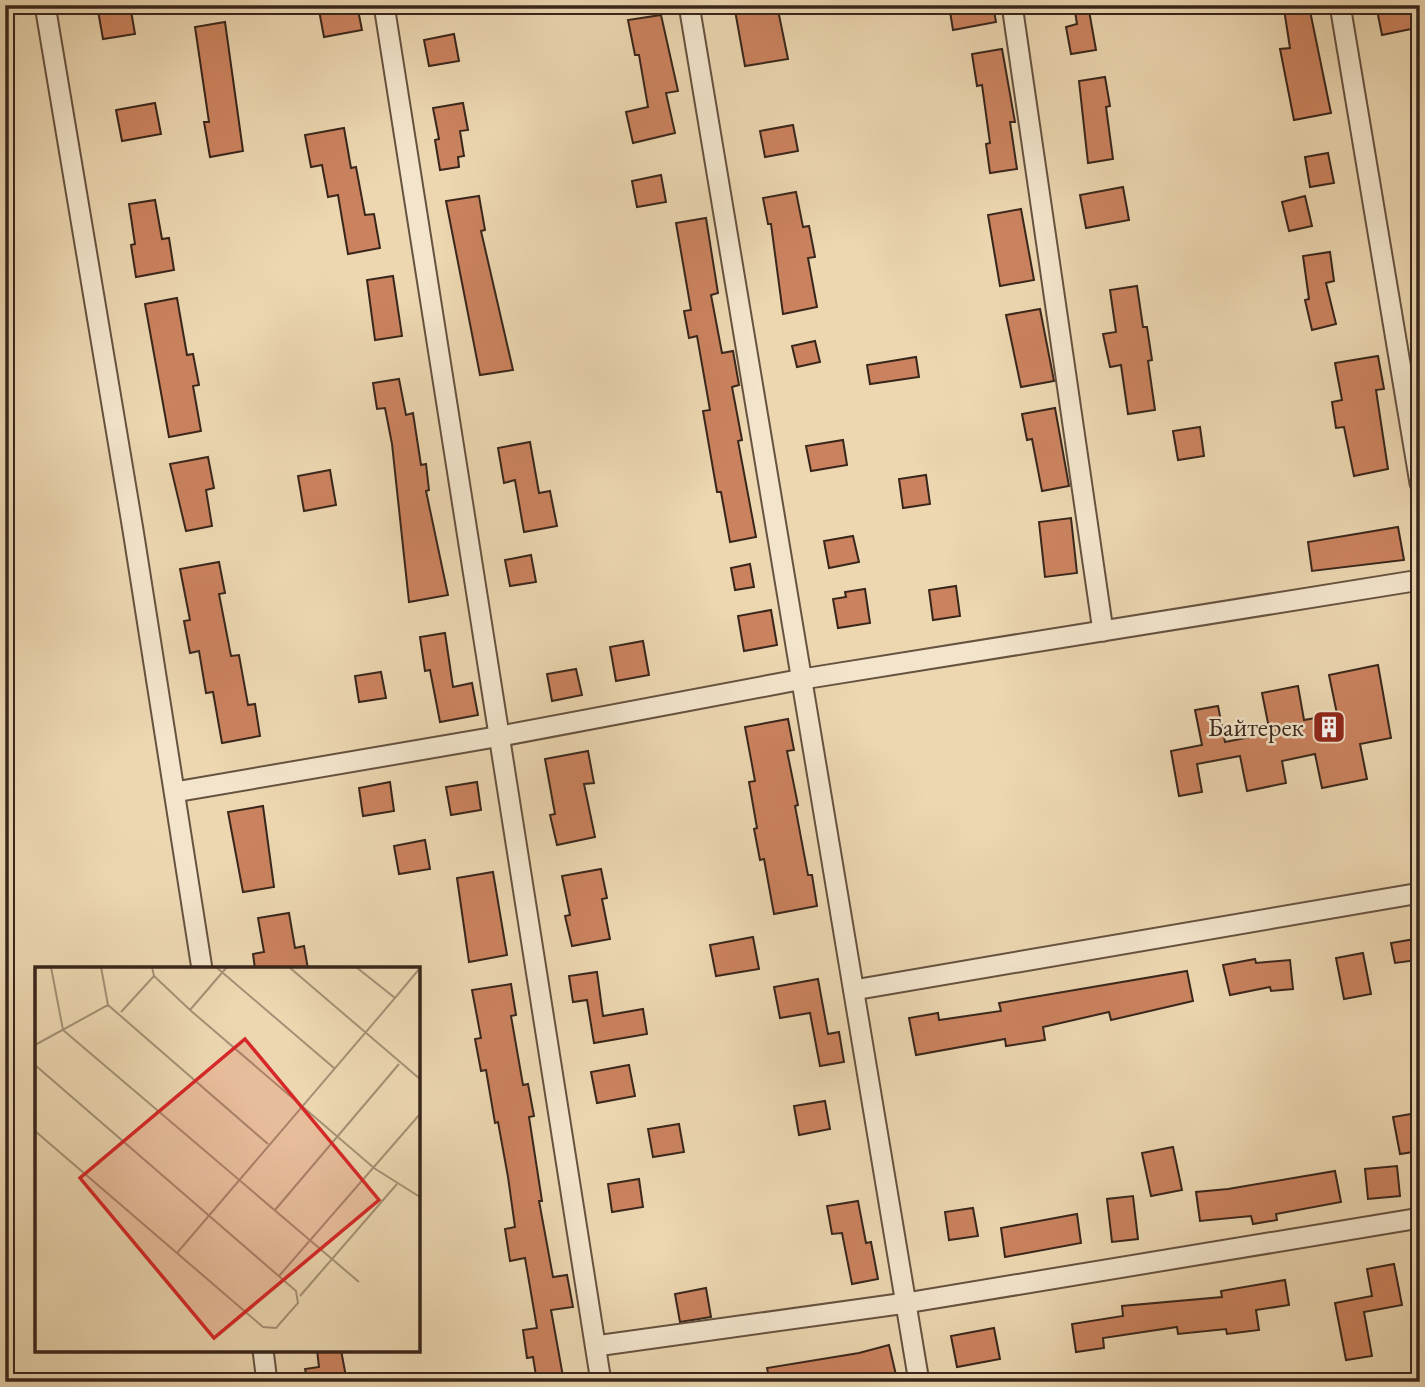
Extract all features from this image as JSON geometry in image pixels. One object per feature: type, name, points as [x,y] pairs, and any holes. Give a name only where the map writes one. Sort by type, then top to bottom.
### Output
[{"type":"street","points":[[45,5],[202,967]]},
{"type":"street","points":[[384,5],[601,1382]]},
{"type":"street","points":[[689,5],[919,1382]]},
{"type":"street","points":[[1012,5],[1103,631]]},
{"type":"street","points":[[1340,5],[1420,483]]},
{"type":"street","points":[[175,792],[501,736],[803,679],[1420,580]]},
{"type":"street","points":[[855,990],[1420,893]]},
{"type":"street","points":[[596,1346],[906,1303],[1420,1219]]},
{"type":"street","points":[[262,1352],[268,1382]]},
{"type":"building","points":[[97,5],[130,5],[135,34],[103,39]]},
{"type":"building","points":[[318,5],[357,5],[362,30],[324,37]]},
{"type":"building","points":[[734,5],[777,5],[788,59],[745,66]]},
{"type":"building","points":[[949,5],[993,5],[996,22],[953,30]]},
{"type":"building","points":[[1074,5],[1088,5],[1096,50],[1071,54],[1066,27],[1077,24]]},
{"type":"building","points":[[1376,5],[1411,5],[1416,28],[1382,35]]},
{"type":"building","points":[[1309,6],[1331,113],[1294,120],[1280,49],[1290,48],[1284,9]]},
{"type":"building","points":[[661,15],[678,91],[666,93],[675,133],[633,143],[626,112],[648,107],[639,55],[635,55],[628,20]]},
{"type":"building","points":[[225,22],[243,151],[210,157],[204,122],[209,122],[195,27]]},
{"type":"building","points":[[454,34],[459,61],[429,66],[424,40]]},
{"type":"building","points":[[1002,49],[1015,122],[1010,122],[1017,169],[990,173],[986,144],[990,143],[982,85],[977,86],[972,54]]},
{"type":"building","points":[[1105,77],[1110,106],[1106,107],[1113,159],[1088,163],[1079,81]]},
{"type":"building","points":[[155,103],[161,134],[122,141],[116,110]]},
{"type":"building","points":[[463,103],[468,130],[460,131],[464,156],[458,157],[459,167],[440,170],[435,140],[439,139],[433,108]]},
{"type":"building","points":[[793,125],[798,151],[765,157],[760,131]]},
{"type":"building","points":[[344,128],[351,168],[356,167],[365,215],[374,214],[380,248],[348,254],[338,195],[328,197],[322,165],[311,167],[305,135]]},
{"type":"building","points":[[1328,153],[1334,183],[1310,187],[1305,157]]},
{"type":"building","points":[[661,175],[666,202],[637,207],[632,181]]},
{"type":"building","points":[[1123,187],[1129,220],[1086,228],[1080,195]]},
{"type":"building","points":[[796,192],[803,227],[809,226],[815,257],[808,258],[817,307],[783,314],[771,224],[768,224],[763,198]]},
{"type":"building","points":[[479,196],[485,230],[481,231],[513,370],[480,375],[446,201]]},
{"type":"building","points":[[1305,196],[1312,226],[1289,231],[1282,202]]},
{"type":"building","points":[[155,200],[162,239],[169,238],[174,270],[136,277],[131,245],[135,244],[129,204]]},
{"type":"building","points":[[1021,209],[1034,280],[1000,286],[988,215]]},
{"type":"building","points":[[706,218],[718,293],[711,295],[722,353],[733,351],[739,385],[732,387],[742,440],[738,441],[756,537],[730,542],[721,492],[717,492],[703,411],[710,410],[697,336],[689,338],[684,311],[691,310],[676,223]]},
{"type":"building","points":[[1330,252],[1334,281],[1326,283],[1336,324],[1312,330],[1305,300],[1309,299],[1303,256]]},
{"type":"building","points":[[393,276],[402,336],[375,340],[367,280]]},
{"type":"building","points":[[1137,286],[1143,327],[1147,327],[1152,360],[1148,361],[1155,410],[1128,414],[1121,365],[1110,367],[1103,334],[1116,332],[1110,290]]},
{"type":"building","points":[[177,298],[187,355],[193,354],[199,385],[193,386],[201,431],[169,437],[145,304]]},
{"type":"building","points":[[1040,309],[1054,381],[1021,387],[1006,315]]},
{"type":"building","points":[[815,341],[820,362],[797,367],[792,346]]},
{"type":"building","points":[[1378,356],[1384,389],[1376,390],[1388,469],[1354,476],[1344,427],[1336,428],[1332,402],[1342,400],[1335,363]]},
{"type":"building","points":[[916,357],[919,377],[870,384],[867,365]]},
{"type":"building","points":[[399,379],[406,415],[413,413],[421,465],[426,464],[429,490],[426,491],[448,595],[409,602],[392,444],[385,408],[377,409],[373,383]]},
{"type":"building","points":[[1055,408],[1069,486],[1042,491],[1032,439],[1027,440],[1022,414]]},
{"type":"building","points":[[1200,427],[1204,456],[1178,460],[1173,431]]},
{"type":"building","points":[[843,440],[847,465],[811,471],[806,446]]},
{"type":"building","points":[[530,442],[539,493],[550,491],[557,526],[524,532],[515,480],[504,483],[498,448]]},
{"type":"building","points":[[208,457],[214,488],[206,490],[212,526],[186,531],[170,464]]},
{"type":"building","points":[[330,470],[336,505],[304,511],[298,476]]},
{"type":"building","points":[[926,475],[930,504],[903,508],[899,479]]},
{"type":"building","points":[[1071,518],[1077,573],[1045,577],[1039,522]]},
{"type":"building","points":[[1398,527],[1404,560],[1312,571],[1308,542]]},
{"type":"building","points":[[853,536],[859,562],[829,568],[824,541]]},
{"type":"building","points":[[531,555],[536,582],[510,586],[505,560]]},
{"type":"building","points":[[219,562],[225,593],[219,594],[231,656],[239,655],[248,705],[255,704],[260,736],[222,743],[213,692],[206,693],[199,651],[190,653],[184,621],[190,620],[180,569]]},
{"type":"building","points":[[750,564],[754,587],[735,590],[731,568]]},
{"type":"building","points":[[956,586],[960,616],[933,620],[929,590]]},
{"type":"building","points":[[865,589],[870,623],[838,628],[833,599],[846,597],[845,592]]},
{"type":"building","points":[[771,610],[777,645],[744,651],[738,616]]},
{"type":"building","points":[[445,633],[453,687],[472,683],[478,715],[440,722],[430,670],[425,671],[420,637]]},
{"type":"building","points":[[643,641],[649,675],[616,681],[610,647]]},
{"type":"building","name":"Байтерек","points":[[1378,665],[1391,738],[1360,744],[1367,779],[1322,788],[1315,754],[1282,761],[1286,783],[1247,791],[1240,756],[1197,764],[1202,792],[1179,796],[1171,751],[1202,745],[1195,710],[1218,706],[1225,742],[1270,733],[1262,693],[1298,686],[1304,720],[1337,714],[1329,675]]},
{"type":"building","points":[[576,669],[582,695],[552,701],[547,674]]},
{"type":"building","points":[[381,672],[386,698],[359,702],[355,676]]},
{"type":"building","points":[[788,719],[794,750],[787,751],[798,805],[795,806],[808,875],[812,875],[817,906],[774,914],[764,859],[760,860],[754,829],[757,828],[749,782],[755,781],[745,727]]},
{"type":"building","points":[[588,751],[594,783],[584,784],[595,837],[557,845],[550,815],[555,814],[545,759]]},
{"type":"building","points":[[390,782],[394,811],[363,816],[359,788]]},
{"type":"building","points":[[477,782],[481,810],[451,815],[446,787]]},
{"type":"building","points":[[263,806],[274,887],[243,892],[228,812]]},
{"type":"building","points":[[425,840],[430,869],[399,874],[394,846]]},
{"type":"building","points":[[601,869],[607,898],[602,899],[610,939],[572,946],[565,916],[570,915],[562,876]]},
{"type":"building","points":[[493,872],[507,955],[469,962],[457,878]]},
{"type":"building","points":[[289,913],[295,948],[304,946],[308,967],[255,967],[253,954],[264,952],[258,918]]},
{"type":"building","points":[[753,937],[759,969],[716,976],[710,945]]},
{"type":"building","points":[[1415,939],[1418,960],[1395,963],[1391,943]]},
{"type":"building","points":[[1363,953],[1371,994],[1344,999],[1336,958]]},
{"type":"building","points":[[1255,959],[1256,963],[1290,960],[1293,989],[1271,991],[1270,987],[1230,995],[1223,965]]},
{"type":"building","points":[[1187,971],[1193,1001],[1111,1020],[1109,1012],[1043,1027],[1045,1040],[1006,1046],[1005,1039],[916,1055],[909,1018],[938,1013],[939,1020],[1001,1011],[999,1003]]},
{"type":"building","points":[[597,972],[603,1016],[643,1009],[647,1034],[594,1043],[587,1000],[573,1002],[569,976]]},
{"type":"building","points":[[818,979],[828,1034],[839,1032],[844,1062],[820,1066],[810,1013],[780,1018],[774,987]]},
{"type":"building","points":[[511,984],[516,1015],[511,1016],[523,1085],[528,1084],[534,1116],[529,1117],[542,1201],[539,1201],[553,1277],[567,1275],[573,1307],[551,1310],[564,1382],[537,1382],[533,1357],[527,1358],[523,1330],[537,1328],[525,1258],[510,1261],[505,1229],[515,1227],[508,1177],[486,1070],[481,1071],[475,1039],[481,1038],[472,990]]},
{"type":"building","points":[[629,1065],[635,1096],[597,1103],[591,1072]]},
{"type":"building","points":[[825,1101],[830,1129],[799,1135],[794,1106]]},
{"type":"building","points":[[1417,1113],[1420,1151],[1400,1154],[1393,1117]]},
{"type":"building","points":[[679,1124],[684,1152],[653,1157],[648,1129]]},
{"type":"building","points":[[1173,1147],[1182,1190],[1151,1196],[1142,1153]]},
{"type":"building","points":[[1397,1166],[1400,1196],[1368,1199],[1365,1169]]},
{"type":"building","points":[[1335,1171],[1341,1202],[1276,1214],[1277,1220],[1253,1224],[1251,1216],[1200,1221],[1196,1192]]},
{"type":"building","points":[[639,1179],[643,1207],[612,1212],[608,1184]]},
{"type":"building","points":[[1133,1196],[1138,1239],[1112,1242],[1107,1199]]},
{"type":"building","points":[[858,1201],[866,1243],[871,1242],[878,1279],[852,1284],[842,1233],[832,1234],[827,1206]]},
{"type":"building","points":[[973,1208],[978,1236],[949,1240],[945,1212]]},
{"type":"building","points":[[1077,1214],[1081,1243],[1005,1257],[1001,1228]]},
{"type":"building","points":[[1394,1264],[1402,1305],[1364,1312],[1372,1356],[1346,1360],[1335,1303],[1372,1296],[1367,1269]]},
{"type":"building","points":[[1285,1280],[1289,1305],[1256,1310],[1259,1330],[1227,1334],[1226,1329],[1178,1334],[1177,1327],[1103,1338],[1104,1348],[1076,1352],[1072,1324],[1123,1316],[1122,1306],[1222,1297],[1221,1291]]},
{"type":"building","points":[[706,1288],[711,1317],[680,1322],[675,1294]]},
{"type":"building","points":[[994,1328],[1000,1359],[957,1367],[951,1336]]},
{"type":"building","points":[[889,1345],[896,1375],[860,1382],[770,1382],[767,1368],[859,1353]]},
{"type":"building","points":[[317,1352],[341,1352],[347,1382],[308,1382],[305,1369],[319,1367]]},
{"type":"place","name":"Байтерек","points":[[1329,727]]}]
